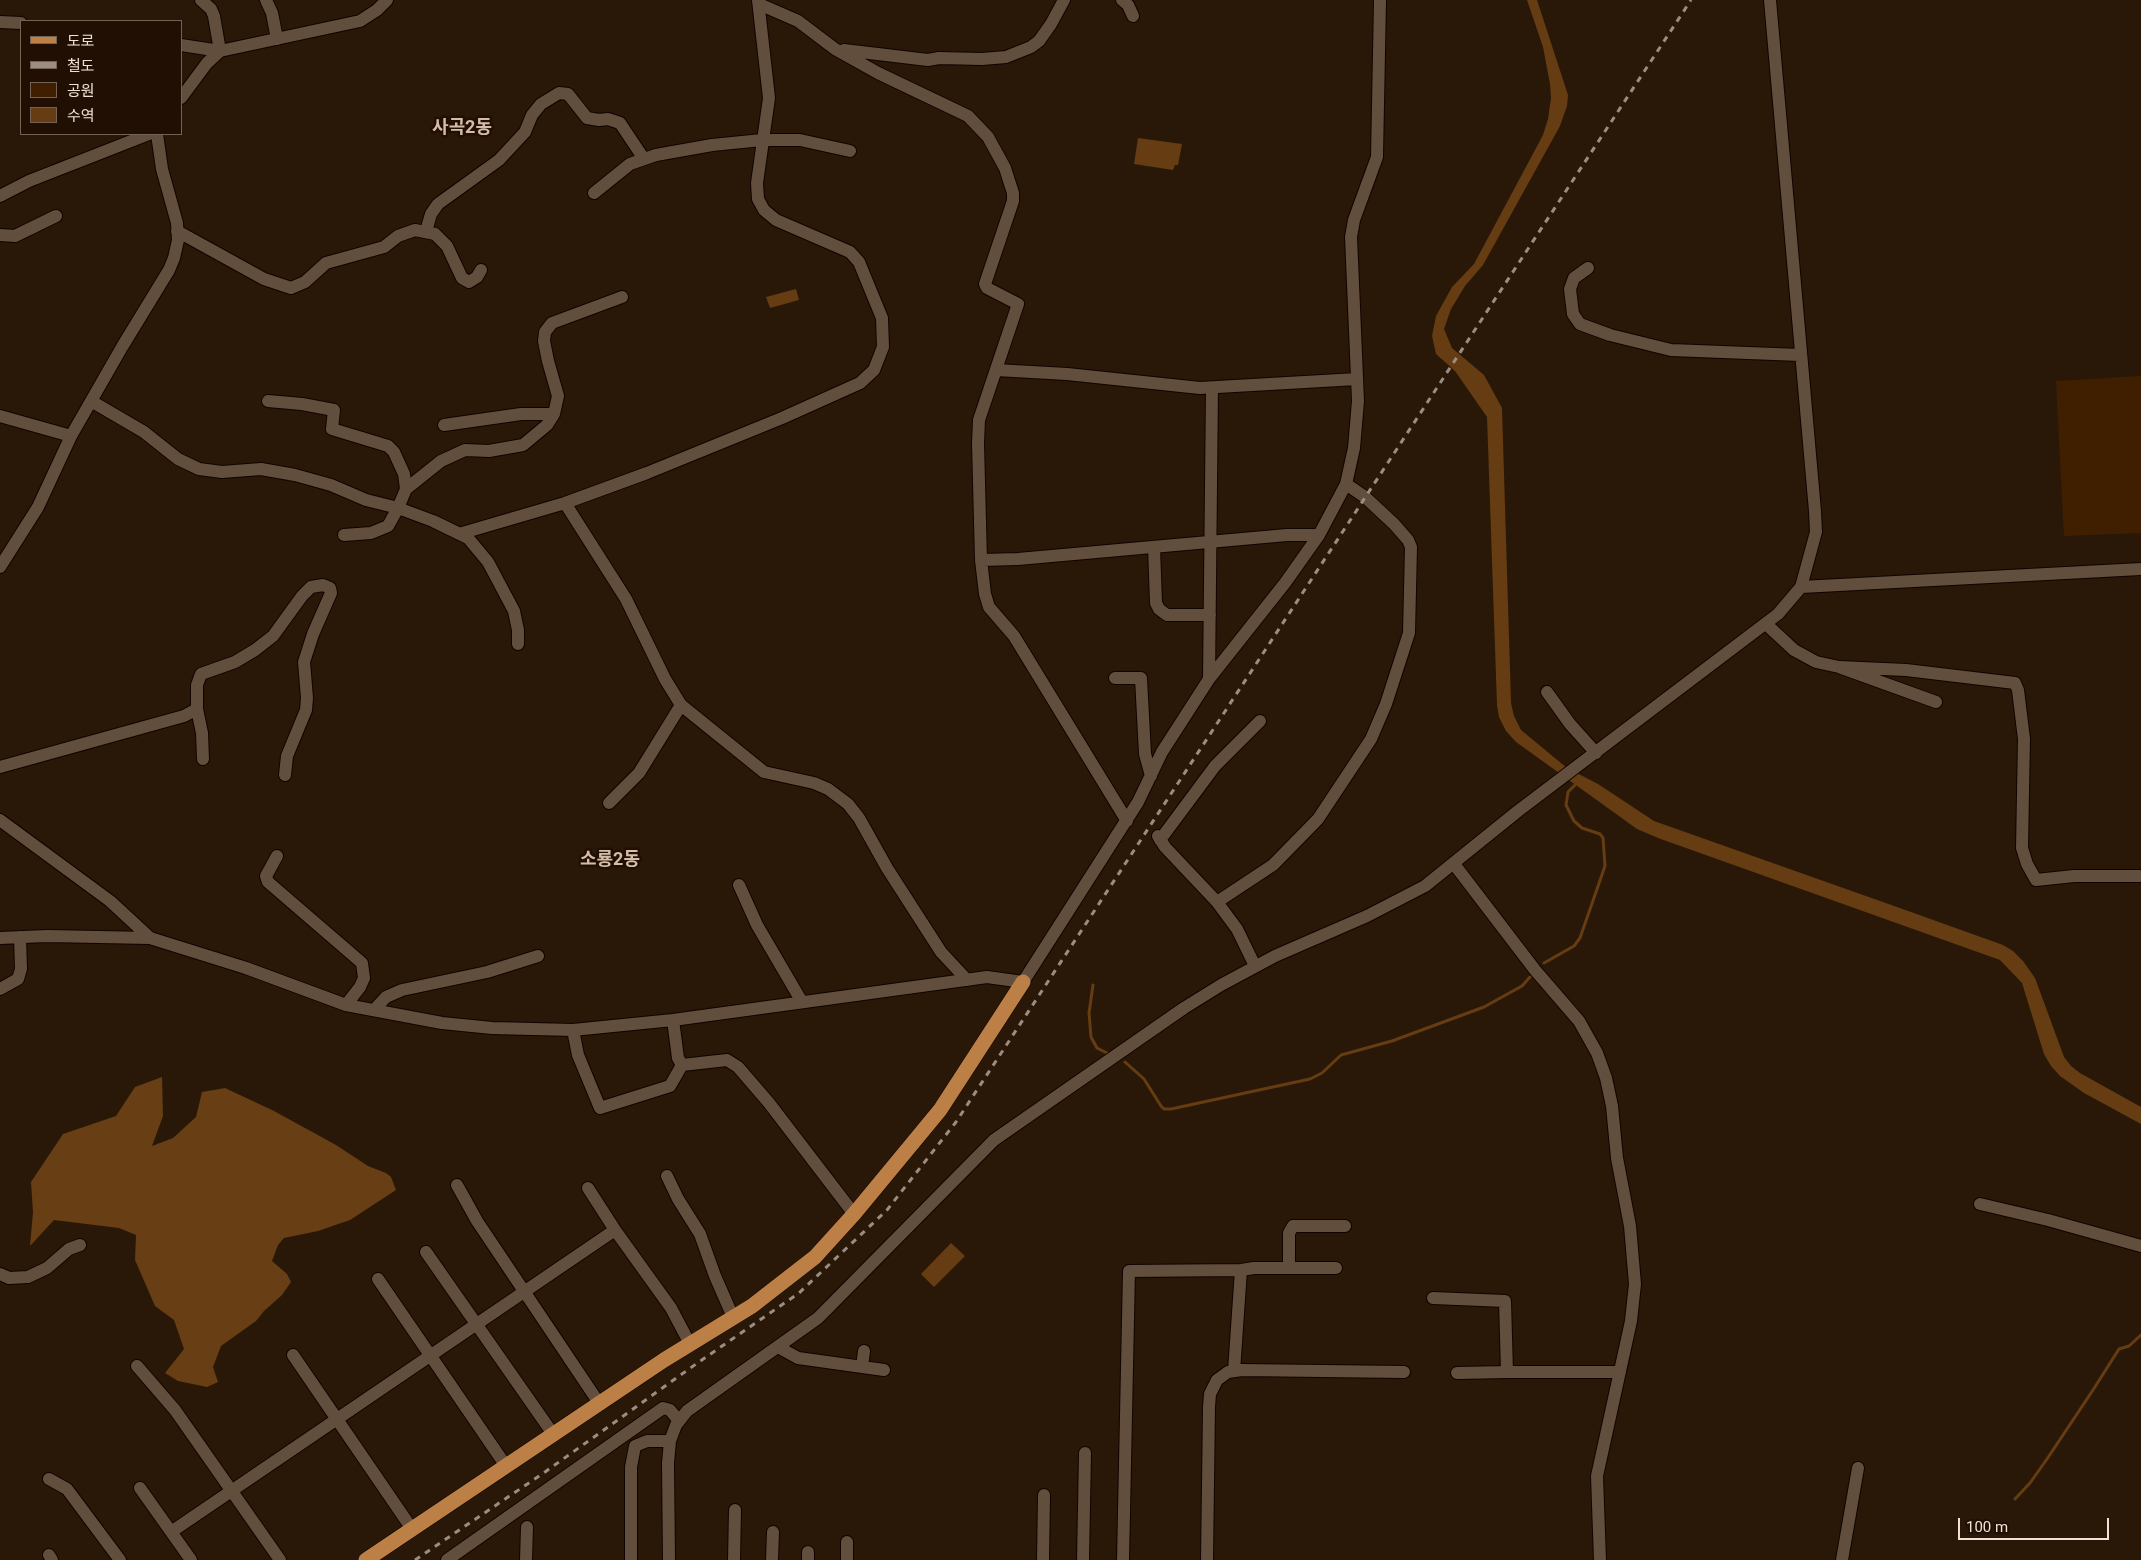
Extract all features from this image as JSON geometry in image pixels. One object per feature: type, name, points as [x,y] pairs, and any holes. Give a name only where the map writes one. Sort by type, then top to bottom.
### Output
[{"type":"main road","points":[[366,1560],[599,1403],[733,1317],[783,1283],[815,1257],[854,1214],[940,1110],[1024,982]]},
{"type":"street","points":[[201,0],[211,9],[214,16],[220,51]]},
{"type":"street","points":[[266,0],[272,12],[277,39]]},
{"type":"street","points":[[182,45],[220,51],[360,21],[377,10],[387,0]]},
{"type":"street","points":[[835,49],[928,60],[939,58],[982,59],[1006,57],[1031,47],[1039,41],[1064,0]]},
{"type":"street","points":[[1122,0],[1128,4],[1133,16]]},
{"type":"street","points":[[0,938],[150,938],[246,968],[346,1005],[442,1024],[573,1030],[673,1020],[987,977],[1024,982],[1127,820],[1162,752],[1210,679],[1285,583],[1319,535],[1346,484],[1354,448],[1358,401],[1351,237],[1354,220],[1377,157],[1380,0]]},
{"type":"street","points":[[669,1560],[668,1463],[670,1441],[679,1421],[687,1411],[818,1318],[994,1140],[1184,1008],[1255,966],[1392,904],[1425,886],[1766,624],[1783,609],[1801,587],[1816,532],[1770,0]]},
{"type":"street","points":[[758,2],[798,21],[835,49],[878,73],[968,116],[988,137],[1005,168],[1013,193],[1013,201],[985,284],[987,288],[1018,304],[979,420],[982,560],[985,594],[989,607],[1014,636],[1127,820]]},
{"type":"street","points":[[459,534],[565,503],[647,473],[782,418],[860,383],[874,370],[883,347],[882,318],[859,262],[850,252],[776,220],[764,210],[758,199],[757,182],[769,98],[758,2]]},
{"type":"street","points":[[0,22],[20,23]]},
{"type":"street","points":[[182,97],[207,63],[220,51]]},
{"type":"street","points":[[426,231],[431,214],[438,204],[499,160],[524,132],[532,115],[541,104],[559,92],[568,94],[587,118],[608,119],[620,123],[644,159]]},
{"type":"street","points":[[0,196],[29,181],[146,135]]},
{"type":"street","points":[[0,567],[38,507],[71,436],[169,270],[174,258],[177,223],[162,169],[157,135]]},
{"type":"street","points":[[594,193],[630,164],[656,155],[712,145],[762,140],[800,140],[850,151]]},
{"type":"street","points":[[0,235],[15,236],[56,216]]},
{"type":"street","points":[[177,231],[264,279],[291,288],[305,282],[326,264],[384,247],[398,236],[415,230],[435,234],[446,246],[462,278],[469,282],[477,277],[481,270]]},
{"type":"street","points":[[1588,268],[1574,278],[1570,289],[1573,314],[1580,324],[1610,335],[1671,350],[1800,355]]},
{"type":"street","points":[[344,535],[371,533],[388,526],[406,490],[441,461],[465,450],[489,450],[523,445],[547,425],[554,414],[558,396],[548,361],[544,341],[545,332],[552,323],[622,298]]},
{"type":"street","points":[[996,370],[1100,377],[1184,388],[1357,379]]},
{"type":"street","points":[[1210,679],[1212,388]]},
{"type":"street","points":[[91,401],[144,432],[178,459],[200,469],[222,472],[261,469],[295,475],[331,485],[366,500],[398,508],[433,521],[468,538],[488,562],[514,611],[518,630],[518,644]]},
{"type":"street","points":[[268,401],[302,404],[334,410],[332,429],[388,446],[394,452],[404,474],[406,490]]},
{"type":"street","points":[[444,425],[521,414],[554,414]]},
{"type":"street","points":[[0,416],[71,436]]},
{"type":"street","points":[[1217,902],[1273,865],[1318,819],[1371,739],[1386,704],[1409,633],[1411,547],[1408,540],[1394,524],[1364,497],[1346,484]]},
{"type":"street","points":[[565,503],[626,599],[665,679],[681,705],[764,772],[814,783],[848,804],[859,818],[887,868],[941,952],[967,980]]},
{"type":"street","points":[[982,560],[1018,559],[1287,535],[1319,535]]},
{"type":"street","points":[[1154,547],[1156,603],[1159,609],[1172,616],[1210,615]]},
{"type":"street","points":[[1801,587],[2141,569]]},
{"type":"street","points":[[203,759],[197,709],[197,685],[201,674],[235,662],[255,650],[272,636],[311,587],[323,585],[330,588],[331,593],[313,634],[304,662],[306,710],[287,756],[285,775]]},
{"type":"street","points":[[1766,624],[1794,650],[1816,662],[1839,667],[1936,702]]},
{"type":"street","points":[[1839,667],[1906,670],[2015,683],[2018,690],[2024,739],[2022,848],[2027,864],[2036,880],[2074,876],[2141,876]]},
{"type":"street","points":[[1115,678],[1141,678],[1145,754],[1151,776]]},
{"type":"street","points":[[1547,692],[1570,724],[1596,753]]},
{"type":"street","points":[[609,803],[639,773],[681,705]]},
{"type":"street","points":[[0,767],[184,716],[197,709]]},
{"type":"street","points":[[1255,966],[1237,929],[1217,902],[1165,848],[1159,838],[1214,766],[1260,721]]},
{"type":"street","points":[[0,820],[110,901],[150,938]]},
{"type":"street","points":[[277,856],[266,876],[268,882],[362,963],[364,978],[360,987],[346,1005]]},
{"type":"street","points":[[1454,864],[1529,962],[1579,1021],[1597,1053],[1606,1078],[1612,1106],[1617,1158],[1630,1226],[1635,1284],[1631,1321],[1597,1476],[1600,1560]]},
{"type":"street","points":[[739,886],[757,925],[802,1002]]},
{"type":"street","points":[[0,989],[18,979],[20,969],[20,937]]},
{"type":"street","points":[[374,1010],[386,996],[402,990],[487,972],[538,956]]},
{"type":"street","points":[[673,1020],[678,1058],[682,1065]]},
{"type":"street","points":[[573,1030],[578,1055],[600,1108],[670,1086],[682,1065]]},
{"type":"street","points":[[682,1065],[727,1060],[738,1067],[769,1103],[854,1214]]},
{"type":"street","points":[[667,1176],[678,1199],[700,1234],[715,1276],[733,1317]]},
{"type":"street","points":[[456,1185],[476,1221],[599,1403]]},
{"type":"street","points":[[588,1188],[615,1230],[671,1308],[690,1344]]},
{"type":"street","points":[[1980,1204],[2048,1220],[2141,1246]]},
{"type":"street","points":[[1289,1267],[1290,1233],[1293,1226],[1345,1226]]},
{"type":"street","points":[[171,1532],[615,1230]]},
{"type":"street","points":[[0,1274],[9,1278],[28,1277],[47,1268],[69,1250],[80,1246]]},
{"type":"street","points":[[426,1252],[553,1434]]},
{"type":"street","points":[[1123,1560],[1129,1271],[1240,1270],[1289,1267],[1336,1268]]},
{"type":"street","points":[[1234,1371],[1240,1270]]},
{"type":"street","points":[[378,1279],[506,1466]]},
{"type":"street","points":[[1433,1298],[1505,1300],[1507,1372]]},
{"type":"street","points":[[778,1347],[798,1358],[884,1370]]},
{"type":"street","points":[[862,1367],[864,1351]]},
{"type":"street","points":[[293,1355],[412,1529]]},
{"type":"street","points":[[137,1366],[175,1410],[280,1560]]},
{"type":"street","points":[[1207,1560],[1210,1394],[1217,1380],[1234,1371],[1242,1370],[1404,1372]]},
{"type":"street","points":[[1457,1373],[1620,1372]]},
{"type":"street","points":[[447,1560],[663,1408],[670,1410],[679,1421]]},
{"type":"street","points":[[631,1560],[631,1468],[635,1446],[647,1441],[670,1441]]},
{"type":"street","points":[[1083,1560],[1085,1453]]},
{"type":"street","points":[[1842,1560],[1858,1468]]},
{"type":"street","points":[[49,1479],[67,1489],[120,1560]]},
{"type":"street","points":[[140,1488],[191,1560]]},
{"type":"street","points":[[1042,1560],[1044,1495]]},
{"type":"street","points":[[734,1560],[735,1510]]},
{"type":"street","points":[[526,1560],[527,1526]]},
{"type":"street","points":[[772,1560],[773,1532]]},
{"type":"street","points":[[847,1542],[847,1560]]},
{"type":"green space","points":[[2141,376],[2141,533],[2064,536],[2056,381]]},
{"type":"shaded area","points":[[162,1077],[163,1116],[152,1146],[173,1138],[196,1117],[202,1092],[225,1088],[274,1111],[336,1145],[368,1166],[386,1173],[391,1177],[396,1190],[350,1220],[318,1231],[284,1238],[278,1245],[272,1261],[287,1274],[291,1282],[282,1295],[256,1321],[221,1346],[213,1367],[218,1382],[207,1387],[178,1381],[165,1373],[184,1349],[174,1320],[155,1306],[135,1260],[136,1235],[119,1228],[54,1220],[30,1246],[33,1212],[31,1182],[63,1134],[116,1116],[135,1087]]},
{"type":"water","points":[[1527,0],[1537,0],[1568,95],[1567,106],[1560,126],[1483,265],[1465,286],[1451,309],[1444,329],[1452,348],[1484,375],[1502,408],[1511,703],[1514,716],[1521,730],[1567,768],[1598,784],[1654,821],[2003,945],[2013,951],[2035,978],[2064,1057],[2080,1073],[2141,1107],[2141,1124],[2084,1093],[2060,1076],[2051,1066],[2044,1054],[2022,983],[2000,960],[1637,829],[1516,742],[1506,731],[1499,717],[1497,705],[1487,417],[1455,371],[1436,354],[1432,336],[1436,316],[1452,287],[1474,264],[1543,135],[1548,119],[1551,98],[1550,84],[1543,47]]},
{"type":"water","points":[[1138,138],[1182,144],[1178,165],[1175,165],[1173,170],[1134,164]]},
{"type":"water","points":[[796,289],[799,300],[770,308],[766,297]]},
{"type":"water","points":[[951,1243],[965,1256],[934,1287],[921,1274]]},
{"type":"waterway","points":[[1544,963],[1574,946],[1580,938],[1605,866],[1603,838],[1600,834],[1582,828],[1574,821],[1566,805],[1568,792],[1577,783]]},
{"type":"waterway","points":[[1125,1062],[1144,1079],[1161,1106],[1164,1109],[1171,1109],[1310,1079],[1322,1073],[1341,1055],[1392,1041],[1484,1007],[1522,986],[1530,977]]},
{"type":"waterway","points":[[1093,985],[1089,1013],[1091,1037],[1097,1048],[1109,1054]]},
{"type":"waterway","points":[[2015,1499],[2030,1483],[2047,1459],[2119,1349],[2129,1346],[2141,1335]]},
{"type":"railway","points":[[415,1560],[545,1472],[799,1293],[887,1210],[956,1122],[1691,0]]},
{"type":"district","name":"사곡2동","points":[[462,128]]},
{"type":"district","name":"소룡2동","points":[[610,860]]}]
